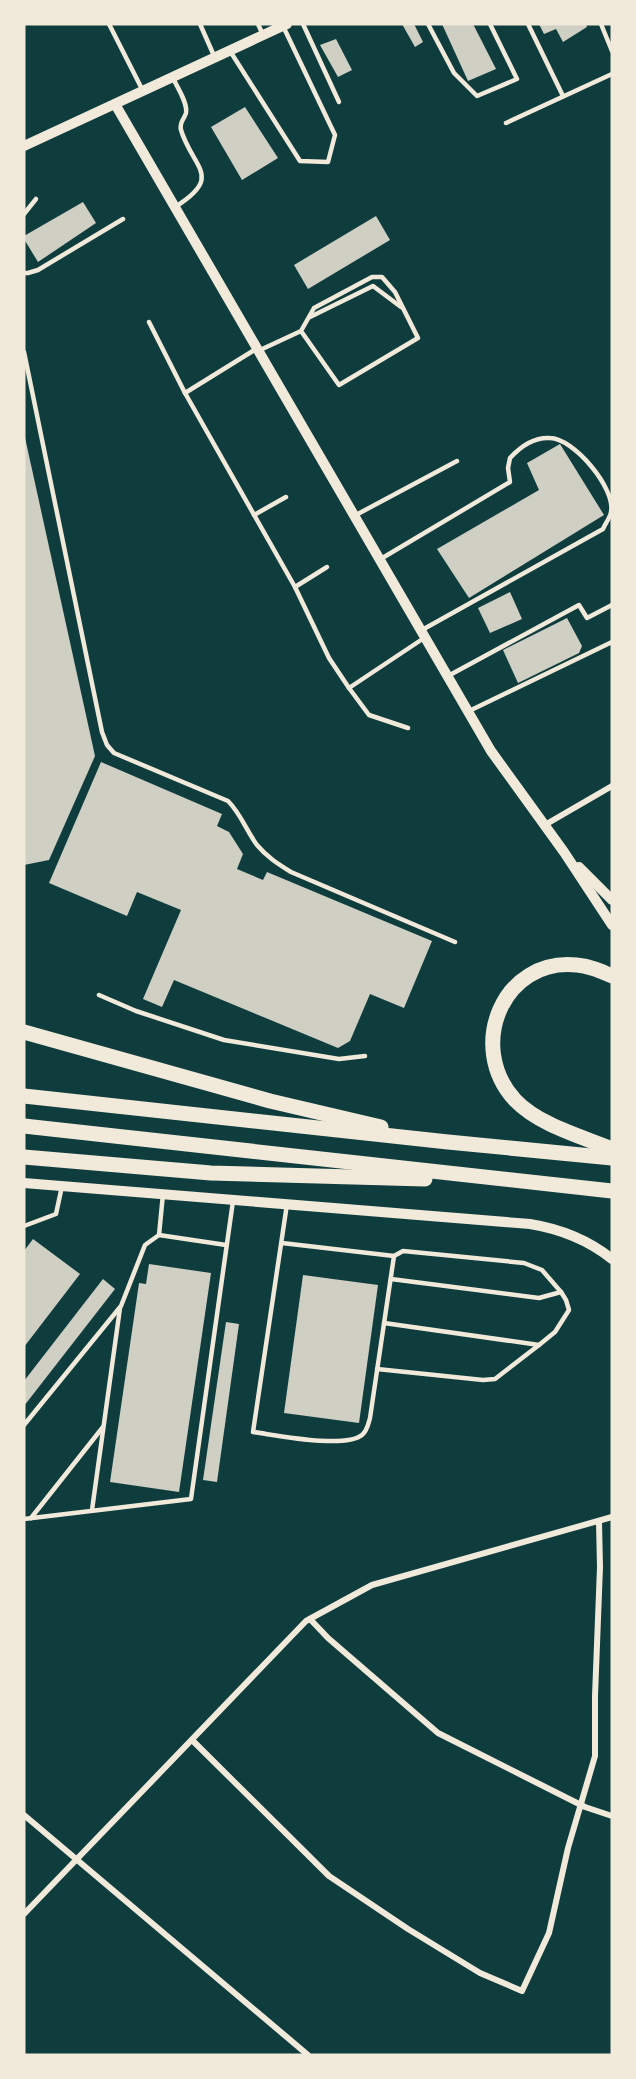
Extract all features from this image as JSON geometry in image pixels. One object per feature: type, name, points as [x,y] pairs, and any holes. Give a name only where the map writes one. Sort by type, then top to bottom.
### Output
[{"type":"highway","points":[[612,976],[599,970],[575,965],[537,972],[519,984],[504,1001],[495,1020],[492,1044],[500,1079],[523,1108],[545,1121],[612,1149]]},
{"type":"highway","points":[[24,1032],[270,1101],[448,1142]]},
{"type":"highway","points":[[24,1096],[612,1158]]},
{"type":"highway","points":[[24,1126],[612,1191]]},
{"type":"highway","points":[[24,1157],[211,1173],[534,1182]]},
{"type":"street","points":[[24,146],[285,25]]},
{"type":"street","points":[[115,104],[490,751],[564,852],[612,925]]},
{"type":"street","points":[[543,826],[612,786]]},
{"type":"street","points":[[564,852],[612,900]]},
{"type":"street","points":[[24,1183],[530,1224],[572,1235],[598,1248],[612,1259]]},
{"type":"street","points":[[24,1914],[310,1619],[372,1585],[599,1522],[612,1516]]},
{"type":"street","points":[[192,1740],[330,1876],[471,1968],[522,1991],[549,1933],[568,1848],[595,1756],[599,1522]]},
{"type":"street","points":[[310,1619],[328,1638],[438,1733],[581,1805],[612,1816]]},
{"type":"street","points":[[24,1815],[308,2055]]},
{"type":"lane","points":[[109,24],[143,91]]},
{"type":"lane","points":[[200,24],[214,58]]},
{"type":"lane","points":[[258,24],[263,35]]},
{"type":"lane","points":[[303,24],[339,102]]},
{"type":"lane","points":[[428,24],[454,73],[477,96],[517,79],[490,24]]},
{"type":"lane","points":[[528,24],[563,96]]},
{"type":"lane","points":[[601,24],[612,51]]},
{"type":"lane","points":[[230,51],[300,161],[328,162],[335,135],[285,25]]},
{"type":"lane","points":[[606,36],[612,30]]},
{"type":"lane","points":[[506,123],[612,74]]},
{"type":"lane","points":[[172,77],[186,107],[181,129],[201,171],[198,189],[193,196],[175,207]]},
{"type":"lane","points":[[24,208],[36,199],[24,214]]},
{"type":"lane","points":[[24,273],[38,270],[123,219]]},
{"type":"lane","points":[[185,393],[257,350],[301,331],[314,308],[372,277],[382,277],[395,292],[418,338],[339,385],[301,331]]},
{"type":"lane","points":[[310,317],[373,286],[403,308]]},
{"type":"lane","points":[[149,321],[185,393],[295,587],[329,658],[348,688],[369,715],[408,728]]},
{"type":"lane","points":[[24,352],[102,732],[107,746],[114,753],[228,801],[237,809],[256,843],[270,859],[291,872],[455,942]]},
{"type":"lane","points":[[348,688],[423,635],[603,529],[611,512],[609,498],[602,481],[584,458],[562,439],[549,437],[530,442],[510,458],[508,468],[510,482],[380,560]]},
{"type":"lane","points":[[354,516],[457,461]]},
{"type":"lane","points":[[254,515],[286,497]]},
{"type":"lane","points":[[295,587],[327,567]]},
{"type":"lane","points":[[447,676],[579,605],[587,618],[612,605]]},
{"type":"lane","points":[[467,712],[612,642]]},
{"type":"lane","points":[[99,995],[135,1011],[224,1040],[339,1059],[365,1056]]},
{"type":"lane","points":[[24,1226],[56,1214],[62,1186]]},
{"type":"lane","points":[[159,1235],[163,1194]]},
{"type":"lane","points":[[24,1519],[191,1499],[233,1200]]},
{"type":"lane","points":[[287,1204],[253,1432],[329,1442],[346,1441],[360,1436],[368,1428],[394,1256]]},
{"type":"lane","points":[[92,1510],[121,1306],[145,1245],[159,1235],[226,1245]]},
{"type":"lane","points":[[282,1243],[394,1256],[403,1251],[524,1263],[542,1270],[566,1300],[569,1310],[555,1332],[495,1379],[483,1380],[377,1370]]},
{"type":"lane","points":[[391,1279],[539,1298],[561,1292]]},
{"type":"lane","points":[[24,1425],[121,1306]]},
{"type":"lane","points":[[384,1323],[539,1345]]},
{"type":"lane","points":[[31,1518],[104,1425]]},
{"type":"building","points":[[402,24],[414,24],[423,42],[415,47]]},
{"type":"building","points":[[442,24],[473,24],[496,69],[468,81]]},
{"type":"building","points":[[539,24],[586,24],[587,27],[563,42],[556,29],[544,34]]},
{"type":"building","points":[[336,39],[352,70],[338,77],[320,45]]},
{"type":"building","points":[[245,107],[278,158],[242,180],[211,127]]},
{"type":"building","points":[[83,202],[96,223],[38,262],[24,236]]},
{"type":"building","points":[[376,216],[390,240],[308,289],[294,265]]},
{"type":"building","points":[[24,433],[95,756],[49,860],[24,865]]},
{"type":"building","points":[[560,444],[604,515],[469,598],[437,549],[539,490],[527,463]]},
{"type":"building","points":[[510,592],[522,619],[490,633],[478,608]]},
{"type":"building","points":[[567,618],[582,646],[579,653],[518,683],[503,650]]},
{"type":"building","points":[[101,762],[222,814],[217,826],[229,832],[243,854],[237,869],[263,880],[267,872],[432,941],[404,1008],[370,994],[350,1041],[338,1048],[174,980],[162,1007],[143,999],[181,910],[137,892],[127,916],[49,883]]},
{"type":"building","points":[[33,1239],[80,1274],[24,1347],[24,1251]]},
{"type":"building","points":[[149,1264],[211,1273],[179,1492],[110,1482],[139,1283],[146,1284]]},
{"type":"building","points":[[303,1275],[378,1285],[359,1423],[284,1413]]},
{"type":"building","points":[[103,1279],[115,1289],[24,1406],[24,1381]]},
{"type":"building","points":[[226,1322],[239,1324],[217,1482],[203,1480]]}]
